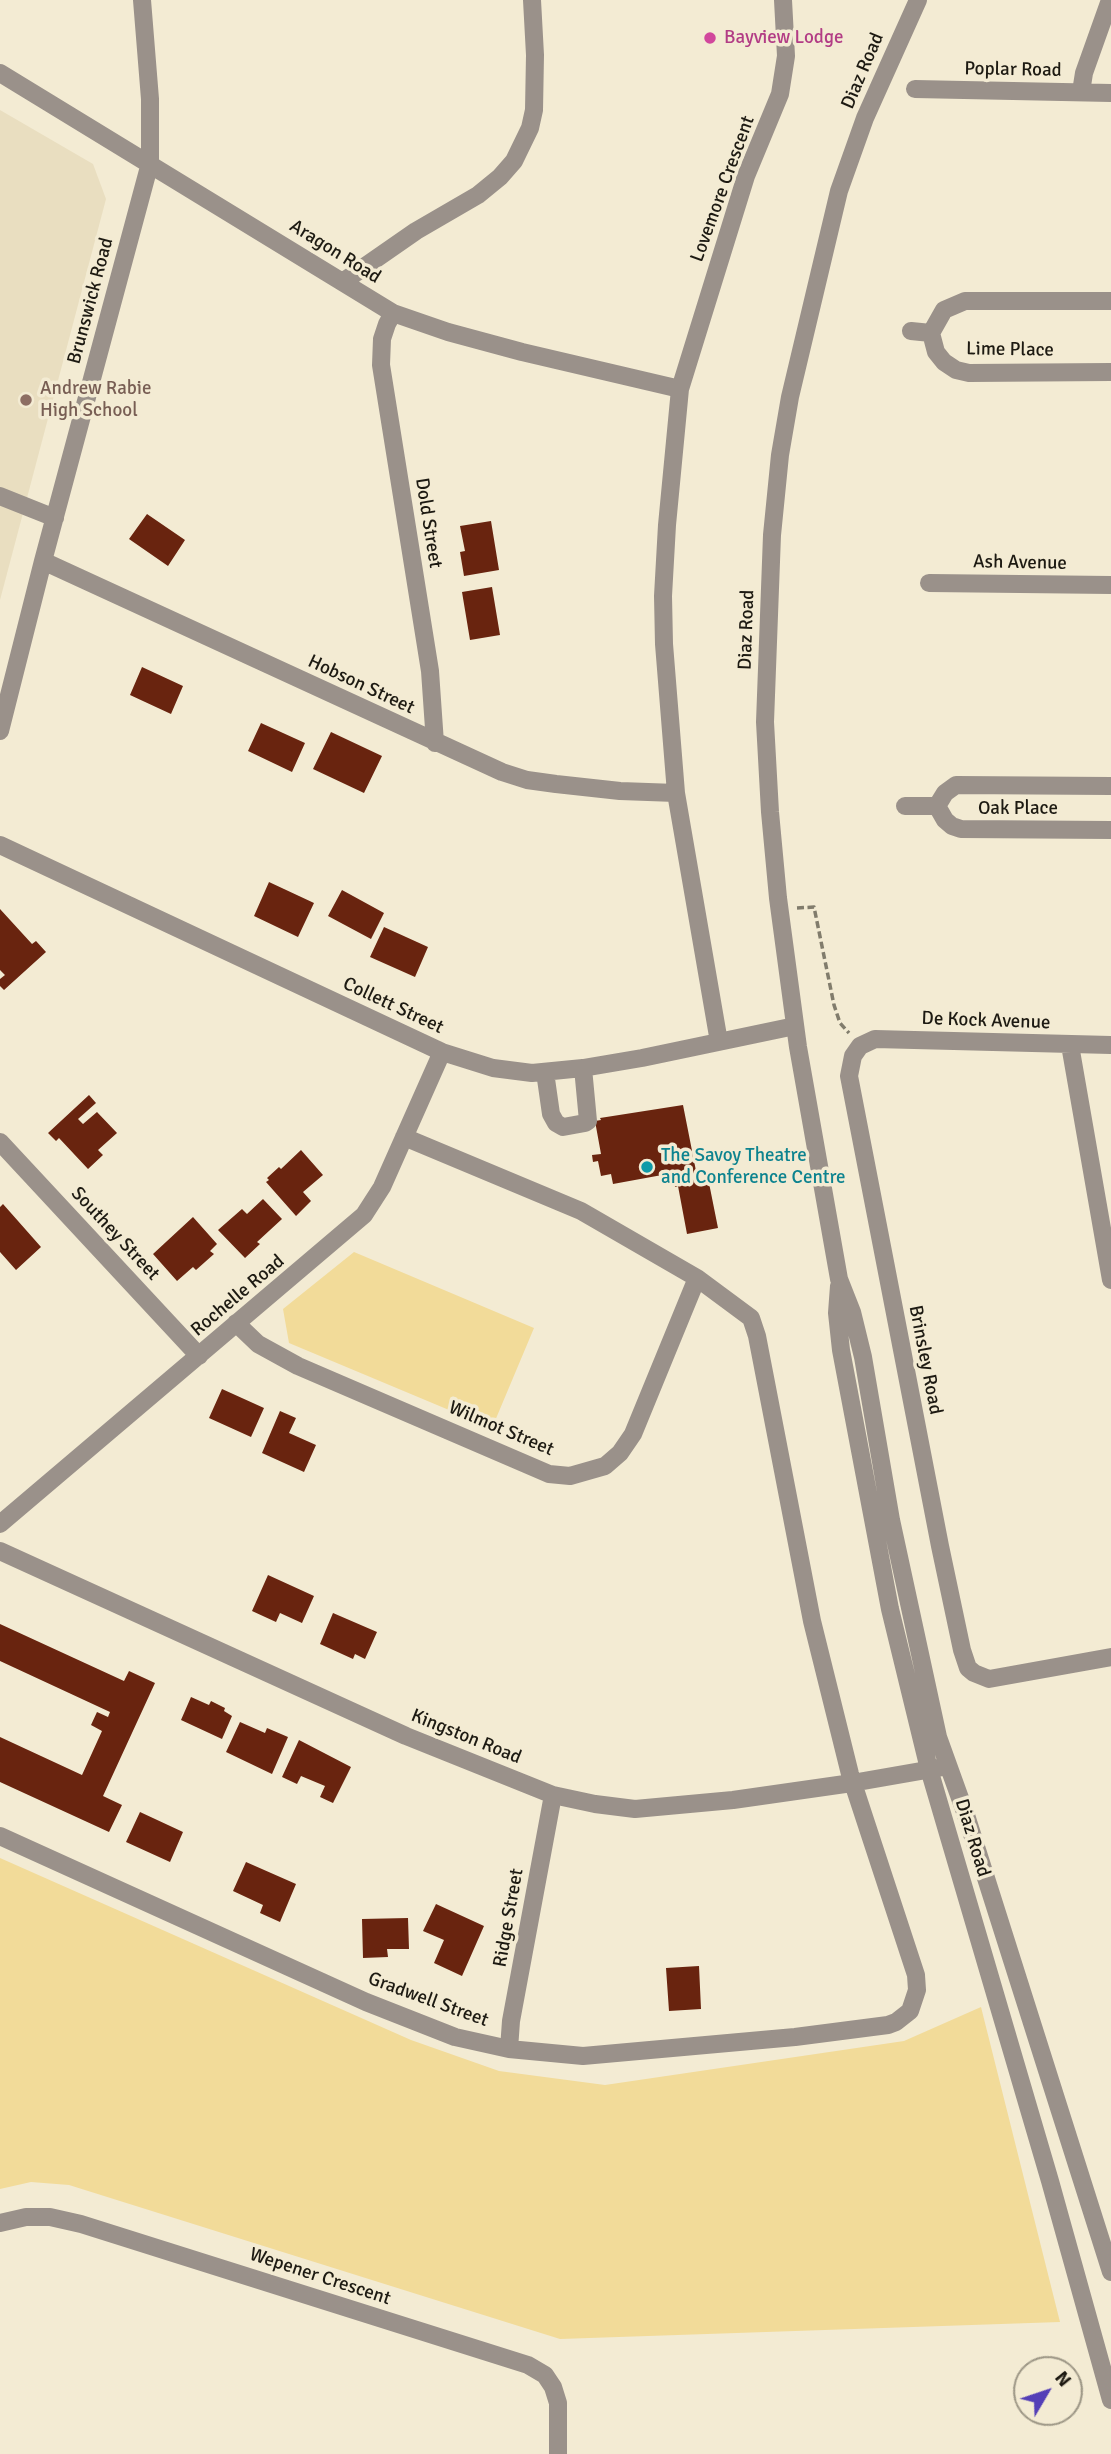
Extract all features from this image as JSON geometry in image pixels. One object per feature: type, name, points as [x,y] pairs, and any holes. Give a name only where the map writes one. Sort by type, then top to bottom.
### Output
[{"type":"street","name":"Brunswick Road","points":[[0,731],[54,518],[150,163],[150,99],[142,0]]},
{"type":"street","points":[[344,281],[416,231],[478,195],[514,161],[530,128],[534,110],[532,0]]},
{"type":"street","name":"Lovemore Crescent","points":[[680,389],[735,208],[780,94],[786,57],[783,0]]},
{"type":"street","name":"Diaz Road","points":[[918,0],[865,118],[839,191],[803,333],[780,456],[772,535],[765,722],[770,812],[795,1026],[839,1279],[852,1312],[863,1357],[908,1603],[938,1737],[1111,2272]]},
{"type":"street","points":[[1081,92],[1084,73],[1110,0]]},
{"type":"street","name":"Aragon Road","points":[[0,73],[393,313],[448,332],[522,352],[680,389]]},
{"type":"street","name":"Poplar Road","points":[[915,89],[1111,93]]},
{"type":"street","points":[[911,331],[931,333],[944,310],[965,301],[1111,301]]},
{"type":"street","name":"Dold Street","points":[[393,313],[383,339],[381,365],[430,671],[435,743]]},
{"type":"street","name":"Lime Place","points":[[931,333],[936,352],[944,362],[956,370],[969,373],[1111,372]]},
{"type":"street","points":[[680,389],[667,525],[663,596],[664,644],[676,793],[719,1042]]},
{"type":"street","points":[[1,495],[54,518]]},
{"type":"street","name":"Hobson Street","points":[[43,561],[435,743],[527,780],[620,791],[676,793]]},
{"type":"street","name":"Ash Avenue","points":[[929,583],[1111,585]]},
{"type":"street","name":"Oak Place","points":[[1111,786],[956,785],[945,793],[937,806],[945,820],[961,830],[1111,830]]},
{"type":"street","points":[[905,806],[937,806]]},
{"type":"street","name":"Collett Street","points":[[0,845],[442,1052],[493,1068],[514,1072],[583,1069],[795,1026]]},
{"type":"street","name":"De Kock Avenue","points":[[860,1046],[887,1037],[1111,1045]]},
{"type":"street","points":[[1070,1045],[1111,1280]]},
{"type":"street","name":"Brinsley Road","points":[[860,1046],[853,1056],[849,1076],[940,1546],[968,1668],[989,1679],[1111,1657]]},
{"type":"street","name":"Rochelle Road","points":[[0,1524],[363,1216],[382,1187],[442,1052]]},
{"type":"street","points":[[545,1072],[551,1114],[556,1123],[563,1127],[585,1124],[588,1121],[583,1069]]},
{"type":"street","points":[[404,1137],[581,1211],[697,1278],[745,1312],[755,1326],[811,1621],[852,1783]]},
{"type":"street","name":"Southey Street","points":[[0,1142],[200,1356]]},
{"type":"street","name":"Wilmot Street","points":[[236,1323],[258,1344],[298,1366],[549,1474],[570,1476],[605,1466],[621,1453],[633,1434],[697,1278]]},
{"type":"street","name":"Diaz Road","points":[[839,1279],[837,1313],[841,1350],[890,1609],[929,1769],[1111,2400]]},
{"type":"street","name":"Kingston Road","points":[[0,1551],[406,1736],[553,1795],[635,1809],[733,1800],[948,1766]]},
{"type":"street","name":"Gradwell Street","points":[[0,1836],[366,2002],[455,2037],[509,2049],[583,2056],[795,2037],[888,2025],[897,2022],[910,2011],[918,1990],[916,1975],[852,1783]]},
{"type":"street","name":"Ridge Street","points":[[509,2049],[511,2021],[553,1795]]},
{"type":"street","name":"Wepener Crescent","points":[[0,2223],[26,2217],[50,2217],[81,2224],[528,2365],[545,2375],[553,2388],[558,2403],[558,2454]]},
{"type":"path","points":[[778,898],[796,900],[797,908],[814,907],[834,1005],[840,1023],[860,1046]]},
{"type":"shaded area","name":"Andrew Rabie High School","points":[[0,110],[93,164],[106,199],[0,600]]},
{"type":"shaded area","points":[[354,1252],[534,1328],[492,1428],[289,1343],[283,1309]]},
{"type":"shaded area","points":[[0,1858],[411,2040],[499,2071],[605,2085],[904,2041],[981,2007],[1060,2322],[560,2339],[69,2185],[31,2182],[0,2189]]},
{"type":"building","points":[[147,514],[185,540],[168,566],[129,539]]},
{"type":"building","points":[[491,521],[499,570],[464,576],[460,552],[465,551],[460,526]]},
{"type":"building","points":[[492,587],[500,635],[470,640],[462,592]]},
{"type":"building","points":[[142,667],[183,686],[171,714],[130,695]]},
{"type":"building","points":[[261,723],[305,743],[292,772],[248,751]]},
{"type":"building","points":[[331,732],[382,756],[364,793],[313,769]]},
{"type":"building","points":[[269,882],[314,903],[298,937],[254,916]]},
{"type":"building","points":[[342,890],[384,913],[371,939],[328,916]]},
{"type":"building","points":[[0,909],[32,944],[36,941],[46,952],[4,990],[0,986],[0,979],[5,975],[0,970]]},
{"type":"building","points":[[384,927],[428,947],[415,977],[370,957]]},
{"type":"building","points":[[89,1095],[96,1103],[78,1119],[83,1124],[97,1112],[117,1133],[98,1150],[103,1155],[88,1169],[59,1138],[56,1141],[48,1133]]},
{"type":"building","name":"The Savoy Theatre and Conference Centre","points":[[683,1105],[697,1176],[707,1173],[718,1228],[687,1234],[673,1173],[613,1184],[611,1174],[601,1176],[598,1161],[593,1162],[592,1155],[601,1154],[595,1121],[601,1120],[600,1118]]},
{"type":"building","points":[[301,1150],[323,1175],[303,1192],[311,1201],[296,1216],[266,1182],[279,1167],[281,1169]]},
{"type":"building","points":[[263,1199],[282,1219],[257,1242],[260,1244],[245,1258],[218,1230],[242,1209],[247,1214]]},
{"type":"building","points":[[3,1204],[41,1247],[16,1270],[0,1252],[0,1207]]},
{"type":"building","points":[[193,1217],[217,1244],[210,1251],[214,1254],[196,1270],[193,1267],[177,1281],[153,1254]]},
{"type":"building","points":[[222,1389],[264,1408],[251,1437],[209,1418]]},
{"type":"building","points":[[280,1411],[296,1418],[289,1433],[316,1445],[304,1472],[262,1453]]},
{"type":"building","points":[[268,1575],[314,1596],[302,1623],[280,1613],[276,1622],[252,1611]]},
{"type":"building","points":[[333,1613],[377,1632],[365,1659],[355,1654],[353,1659],[320,1644]]},
{"type":"building","points":[[0,1624],[124,1681],[129,1671],[155,1683],[103,1796],[122,1805],[109,1832],[0,1782],[0,1737],[82,1775],[102,1731],[91,1725],[97,1712],[108,1717],[110,1712],[0,1661]]},
{"type":"building","points":[[191,1697],[209,1705],[211,1701],[225,1708],[224,1711],[232,1716],[222,1739],[181,1720]]},
{"type":"building","points":[[240,1722],[265,1733],[267,1728],[288,1737],[272,1774],[226,1752]]},
{"type":"building","points":[[299,1740],[351,1767],[333,1803],[320,1797],[325,1786],[301,1776],[297,1784],[282,1777]]},
{"type":"building","points":[[140,1812],[183,1832],[170,1862],[126,1842]]},
{"type":"building","points":[[246,1862],[296,1884],[280,1922],[260,1913],[263,1905],[233,1891]]},
{"type":"building","points":[[436,1904],[484,1926],[462,1976],[434,1963],[444,1940],[423,1931]]},
{"type":"building","points":[[408,1918],[409,1949],[387,1949],[388,1957],[363,1958],[362,1919]]},
{"type":"building","points":[[699,1966],[701,2009],[669,2011],[666,1968]]},
{"type":"place","name":"Bayview Lodge","points":[[710,38]]},
{"type":"place","name":"Andrew Rabie High School","points":[[26,400]]},
{"type":"place","name":"The Savoy Theatre and Conference Centre","points":[[647,1167]]}]
